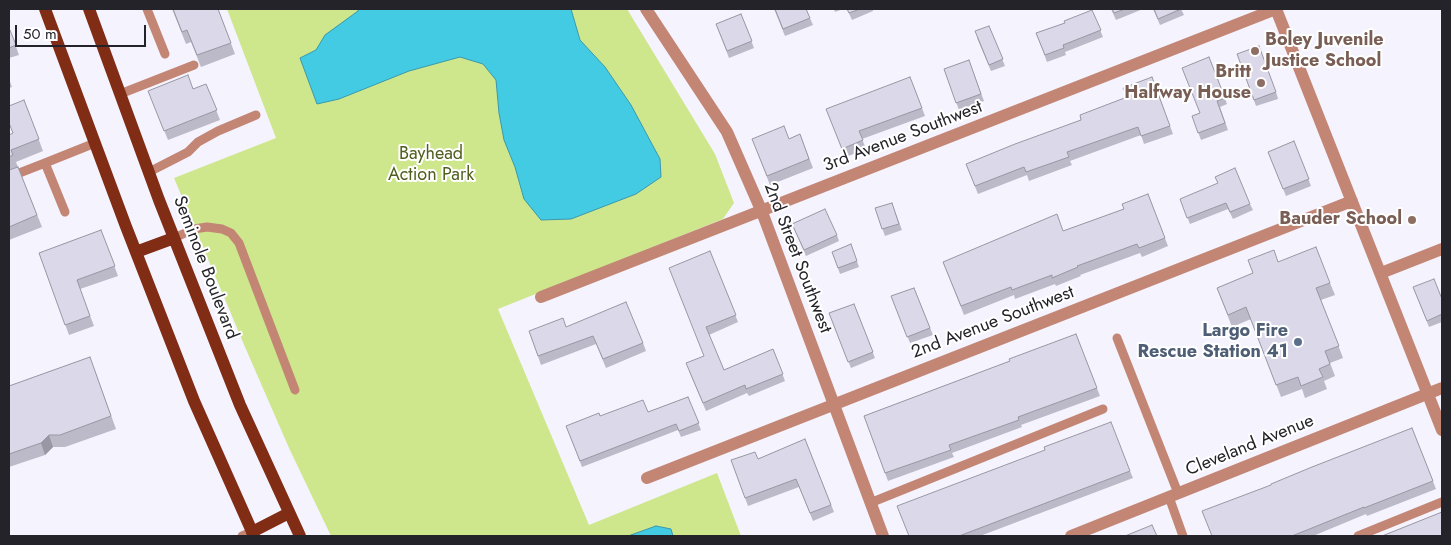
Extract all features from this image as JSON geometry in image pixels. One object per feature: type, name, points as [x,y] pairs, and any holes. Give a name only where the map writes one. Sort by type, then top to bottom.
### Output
[{"type":"main road","points":[[45,9],[136,252],[249,535],[289,514]]},
{"type":"main road","name":"Seminole Boulevard","points":[[89,9],[148,172],[240,405],[300,536]]},
{"type":"main road","points":[[136,252],[174,238]]},
{"type":"street","name":"2nd Street Southwest","points":[[646,9],[727,132],[762,212],[883,536]]},
{"type":"street","name":"3rd Avenue Southwest","points":[[541,297],[1277,9]]},
{"type":"street","points":[[1277,9],[1442,430]]},
{"type":"street","name":"2nd Avenue Southwest","points":[[647,478],[1352,201]]},
{"type":"street","points":[[1381,273],[1442,249]]},
{"type":"street","name":"Cleveland Avenue","points":[[1071,536],[1442,388]]},
{"type":"lane","points":[[147,9],[165,54]]},
{"type":"lane","points":[[120,94],[194,65]]},
{"type":"lane","points":[[148,172],[188,152],[198,142],[218,131],[256,115]]},
{"type":"lane","points":[[9,177],[95,143]]},
{"type":"lane","points":[[45,163],[65,212]]},
{"type":"lane","points":[[174,238],[194,229],[207,226],[231,233],[239,243],[295,390]]},
{"type":"lane","points":[[1117,338],[1174,495],[1183,536]]},
{"type":"lane","points":[[870,503],[1102,409]]},
{"type":"lane","points":[[1358,536],[1442,502]]},
{"type":"green space","name":"Bayhead Action Park","points":[[227,9],[627,9],[715,154],[734,203],[723,219],[498,309],[589,525],[717,473],[741,536],[331,536],[289,448],[174,178],[276,138]]},
{"type":"water","points":[[358,9],[571,9],[580,40],[605,67],[631,105],[660,159],[661,177],[636,194],[571,219],[541,220],[524,199],[515,167],[504,140],[496,80],[483,64],[460,57],[409,71],[339,99],[317,104],[300,58],[316,50],[325,35],[358,11]]},
{"type":"water","points":[[656,526],[671,529],[673,536],[628,536]]},
{"type":"building","points":[[173,9],[218,9],[231,43],[197,55],[187,30],[182,32]]},
{"type":"building","points":[[775,9],[806,9],[810,18],[783,29]]},
{"type":"building","points":[[847,9],[860,9],[849,13]]},
{"type":"building","points":[[1112,9],[1125,9],[1114,13]]},
{"type":"building","points":[[1154,9],[1181,9],[1158,19]]},
{"type":"building","points":[[1092,10],[1101,30],[1063,45],[1064,48],[1045,55],[1036,33],[1065,23],[1064,21]]},
{"type":"building","points":[[741,14],[752,41],[727,51],[716,24]]},
{"type":"building","points":[[989,26],[1003,59],[989,65],[975,31]]},
{"type":"building","points":[[9,30],[16,45],[9,48]]},
{"type":"building","points":[[1259,46],[1276,92],[1254,100],[1237,54]]},
{"type":"building","points":[[1209,57],[1225,98],[1217,101],[1225,123],[1198,133],[1192,116],[1200,113],[1182,68]]},
{"type":"building","points":[[969,60],[981,94],[956,103],[944,69]]},
{"type":"building","points":[[188,75],[193,89],[206,84],[217,110],[164,131],[148,91]]},
{"type":"building","points":[[910,77],[922,108],[859,131],[863,140],[842,149],[826,109]]},
{"type":"building","points":[[1152,77],[1170,126],[1141,136],[1138,127],[1067,152],[1069,157],[1026,172],[1024,167],[975,186],[966,164],[1081,120],[1080,115],[1127,97],[1123,88]]},
{"type":"building","points":[[24,100],[39,139],[11,150],[13,155],[9,157],[9,135],[13,133],[9,123],[9,106]]},
{"type":"building","points":[[784,126],[789,139],[800,134],[809,159],[767,176],[752,139]]},
{"type":"building","points":[[1294,141],[1309,179],[1283,189],[1268,152]]},
{"type":"building","points":[[18,167],[37,215],[9,227],[9,170]]},
{"type":"building","points":[[1235,168],[1250,204],[1230,212],[1226,203],[1187,218],[1180,199],[1218,183],[1215,177]]},
{"type":"building","points":[[1148,194],[1165,238],[1139,248],[1137,244],[1077,266],[1052,278],[1052,275],[1012,290],[1011,287],[961,306],[943,262],[1057,214],[1063,231],[1124,209],[1122,204]]},
{"type":"building","points":[[892,203],[899,224],[882,229],[875,208]]},
{"type":"building","points":[[825,209],[837,235],[804,250],[792,224]]},
{"type":"building","points":[[101,230],[115,266],[77,280],[90,316],[65,325],[39,253]]},
{"type":"building","points":[[851,244],[857,261],[838,268],[832,252]]},
{"type":"building","name":"Largo Fire Rescue Station 41","points":[[1316,247],[1330,283],[1316,288],[1339,346],[1325,351],[1330,364],[1319,369],[1323,377],[1301,386],[1298,377],[1276,385],[1246,307],[1228,315],[1217,288],[1253,273],[1248,260],[1274,250],[1278,262]]},
{"type":"building","points":[[710,251],[736,315],[706,327],[724,370],[773,349],[783,374],[746,389],[745,385],[703,403],[686,363],[704,356],[669,268]]},
{"type":"building","points":[[1434,279],[1442,299],[1442,314],[1427,321],[1413,287]]},
{"type":"building","points":[[914,288],[930,328],[907,337],[891,296]]},
{"type":"building","points":[[626,302],[643,343],[603,359],[593,336],[538,356],[529,331],[563,318],[566,327]]},
{"type":"building","points":[[854,304],[873,352],[848,362],[829,313]]},
{"type":"building","points":[[1076,334],[1097,388],[1018,417],[1019,420],[949,445],[951,450],[885,473],[864,416]]},
{"type":"building","points":[[90,357],[111,416],[60,435],[49,435],[41,443],[9,454],[9,386]]},
{"type":"building","points":[[688,397],[699,423],[679,431],[676,424],[580,461],[566,426],[599,413],[600,416],[643,400],[648,412]]},
{"type":"building","points":[[1111,422],[1130,471],[959,536],[909,536],[897,506],[1045,450],[1044,447]]},
{"type":"building","points":[[1412,428],[1433,481],[1292,536],[1212,536],[1202,511]]},
{"type":"building","points":[[805,439],[831,505],[810,513],[796,479],[745,498],[731,460],[755,452],[758,459]]},
{"type":"building","points":[[1442,512],[1442,536],[1382,536]]},
{"type":"building","points":[[1152,525],[1157,536],[1125,536]]},
{"type":"place","name":"Boley Juvenile Justice School","points":[[1255,51]]},
{"type":"place","name":"Britt Halfway House","points":[[1261,83]]},
{"type":"place","name":"Bauder School","points":[[1412,220]]},
{"type":"place","name":"Largo Fire Rescue Station 41","points":[[1298,342]]}]
